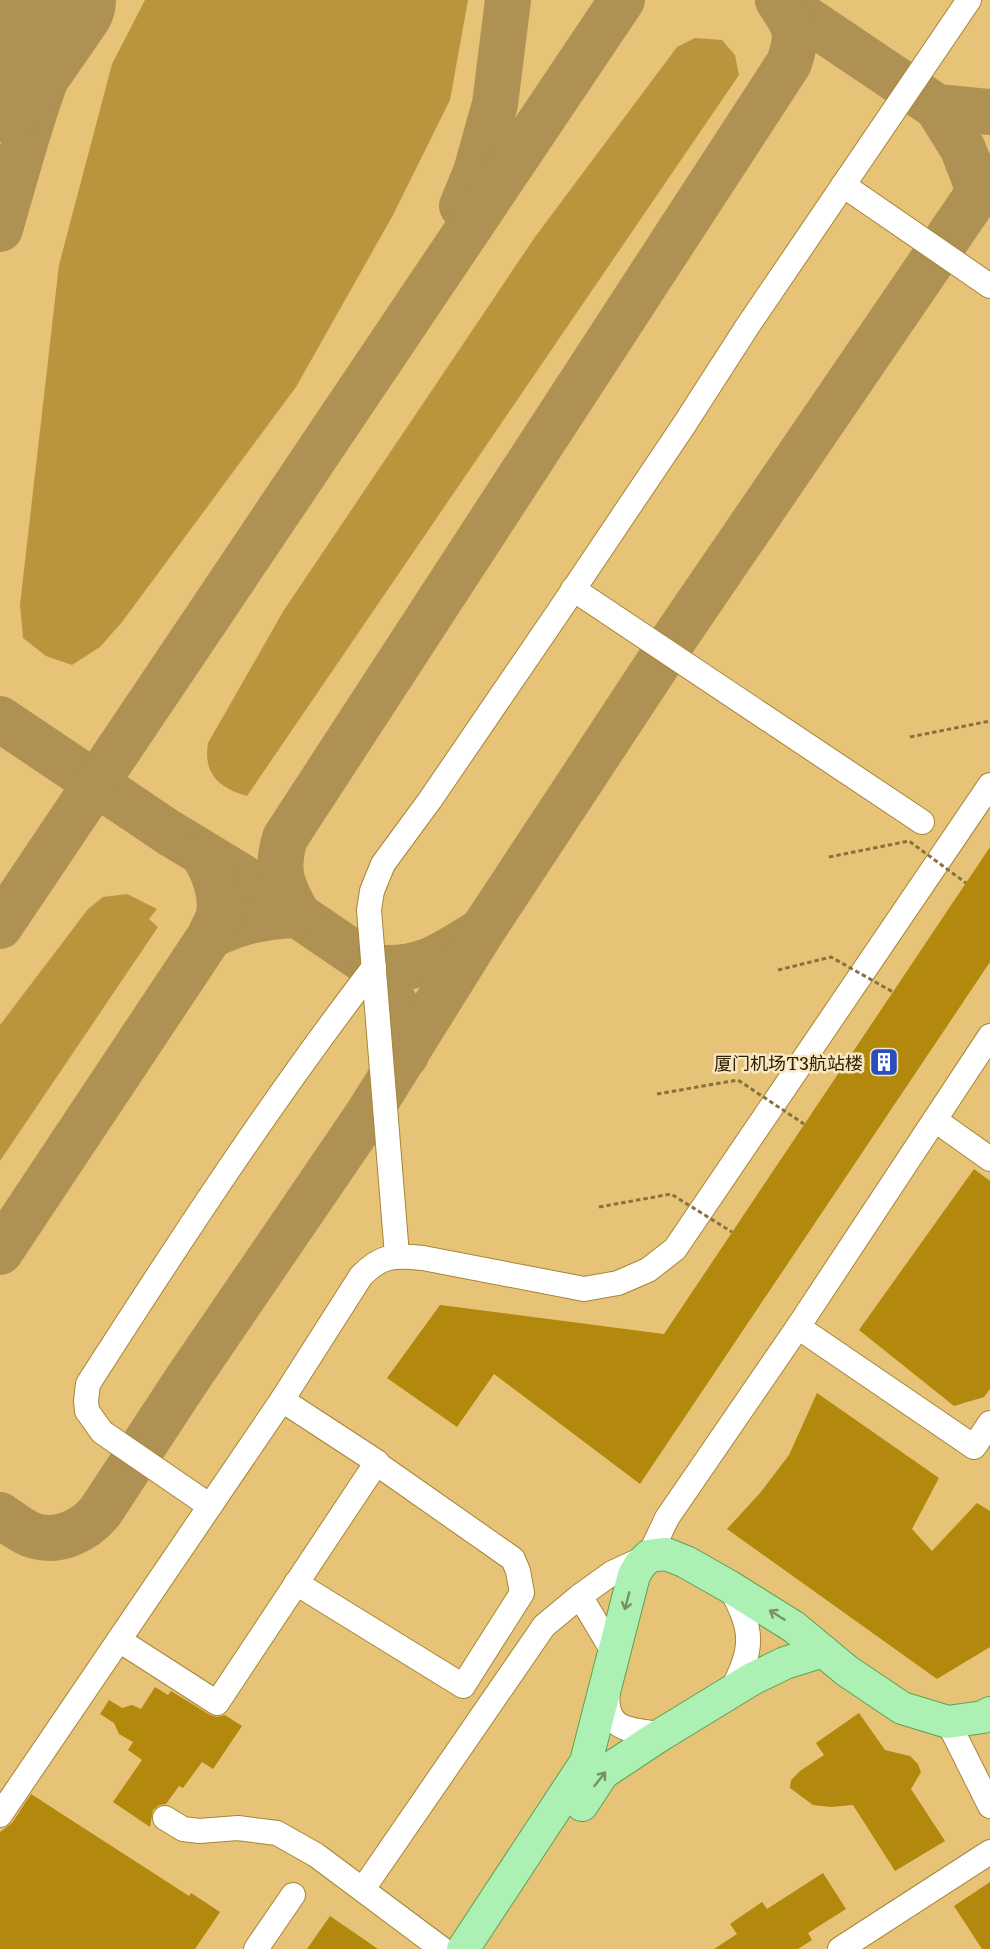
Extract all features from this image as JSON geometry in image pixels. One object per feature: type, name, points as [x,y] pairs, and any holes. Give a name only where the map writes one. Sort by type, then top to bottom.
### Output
[{"type":"main road","points":[[464,1949],[586,1762],[634,1575],[640,1564],[649,1556],[666,1554],[686,1562],[730,1587],[794,1626],[847,1671],[902,1708],[948,1722],[983,1717],[990,1713]]},
{"type":"main road","points":[[484,1949],[603,1773],[752,1679],[785,1663],[823,1651]]},
{"type":"street","points":[[397,1255],[369,910],[372,891],[383,864],[430,800],[969,0]]},
{"type":"street","points":[[843,185],[990,286]]},
{"type":"street","points":[[573,589],[922,822]]},
{"type":"street","points":[[0,1815],[282,1400],[361,1276],[374,1263],[397,1255],[584,1289],[618,1283],[648,1270],[675,1249],[990,785]]},
{"type":"street","points":[[210,1506],[102,1432],[87,1411],[88,1384],[208,1199],[273,1104],[374,967]]},
{"type":"street","points":[[363,1889],[544,1626],[612,1573],[649,1556],[667,1518],[798,1327],[990,1036]]},
{"type":"street","points":[[935,1120],[990,1159]]},
{"type":"street","points":[[798,1327],[982,1452],[990,1423]]},
{"type":"street","points":[[282,1400],[377,1462],[513,1559],[522,1593],[464,1686],[296,1583]]},
{"type":"street","points":[[119,1640],[217,1703],[376,1463]]},
{"type":"street","points":[[730,1587],[748,1626],[750,1639],[741,1673],[731,1692]]},
{"type":"street","points":[[580,1596],[612,1658],[607,1700],[610,1716],[618,1726],[627,1730],[662,1734]]},
{"type":"street","points":[[948,1722],[990,1806]]},
{"type":"street","points":[[165,1818],[183,1829],[199,1831],[237,1828],[277,1833],[316,1855],[442,1949]]},
{"type":"street","points":[[840,1949],[990,1852]]},
{"type":"street","points":[[256,1949],[292,1895]]},
{"type":"path","points":[[910,737],[990,721]]},
{"type":"path","points":[[829,857],[909,841],[966,883]]},
{"type":"path","points":[[778,970],[831,957],[892,992]]},
{"type":"path","points":[[657,1094],[738,1080],[804,1124]]},
{"type":"path","points":[[599,1207],[671,1194],[732,1232]]},
{"type":"shaded area","points":[[145,0],[468,0],[450,100],[393,215],[296,387],[122,622],[100,647],[72,665],[46,656],[23,638],[20,605],[59,265],[112,64]]},
{"type":"shaded area","points":[[695,38],[722,40],[735,55],[739,75],[247,796],[228,789],[215,778],[211,771],[207,754],[208,743],[284,610],[535,237],[677,47]]},
{"type":"shaded area","points":[[127,894],[157,909],[149,919],[158,927],[0,1161],[0,1025],[88,909],[103,897]]},
{"type":"building","points":[[990,847],[990,962],[640,1484],[494,1374],[457,1427],[387,1378],[440,1305],[664,1334]]},
{"type":"building","points":[[974,1169],[990,1181],[990,1389],[984,1397],[954,1406],[859,1330]]},
{"type":"building","points":[[817,1393],[939,1478],[912,1529],[932,1551],[977,1503],[990,1511],[990,1647],[937,1679],[727,1529],[760,1493],[789,1455]]},
{"type":"building","points":[[155,1687],[168,1695],[171,1691],[210,1715],[217,1717],[225,1715],[242,1726],[213,1769],[202,1762],[183,1788],[179,1786],[166,1804],[159,1805],[153,1810],[150,1827],[113,1802],[142,1760],[128,1750],[133,1742],[119,1734],[114,1723],[100,1714],[109,1700],[122,1708],[132,1705],[141,1709]]},
{"type":"building","points":[[859,1713],[885,1750],[910,1756],[918,1764],[921,1772],[911,1789],[945,1841],[895,1871],[853,1805],[831,1807],[813,1805],[790,1788],[791,1780],[800,1771],[824,1755],[816,1743]]},
{"type":"building","points":[[31,1794],[189,1896],[191,1893],[220,1912],[195,1949],[0,1949],[0,1832],[12,1823]]},
{"type":"building","points":[[823,1873],[846,1909],[808,1933],[812,1940],[798,1949],[714,1949],[737,1934],[730,1924],[762,1902],[767,1909]]},
{"type":"building","points":[[990,1882],[990,1949],[982,1949],[954,1906]]},
{"type":"building","points":[[330,1916],[378,1949],[307,1949]]},
{"type":"taxiway","points":[[0,229],[44,84],[79,0]]},
{"type":"taxiway","points":[[462,206],[476,172],[495,104],[508,0]]},
{"type":"taxiway","points":[[0,926],[622,0]]},
{"type":"taxiway","points":[[778,0],[937,107]]},
{"type":"taxiway","points":[[210,936],[252,920],[298,915],[284,887],[280,869],[285,838],[789,63],[794,43],[794,29],[778,0]]},
{"type":"taxiway","points":[[979,191],[963,149],[937,107],[990,112]]},
{"type":"taxiway","points":[[0,1515],[32,1535],[51,1538],[61,1537],[78,1530],[100,1512],[188,1378],[368,1114],[482,931],[676,636],[990,176]]},
{"type":"taxiway","points":[[0,719],[168,832],[242,877],[374,967]]},
{"type":"taxiway","points":[[0,1252],[210,936],[218,918],[220,902],[214,876],[203,854]]},
{"type":"taxiway","points":[[406,1055],[401,1019],[374,967],[417,965],[441,955],[478,933]]},
{"type":"runway","points":[[0,84],[58,0]]},
{"type":"place","name":"厦门机场T3航站楼","points":[[884,1062]]}]
